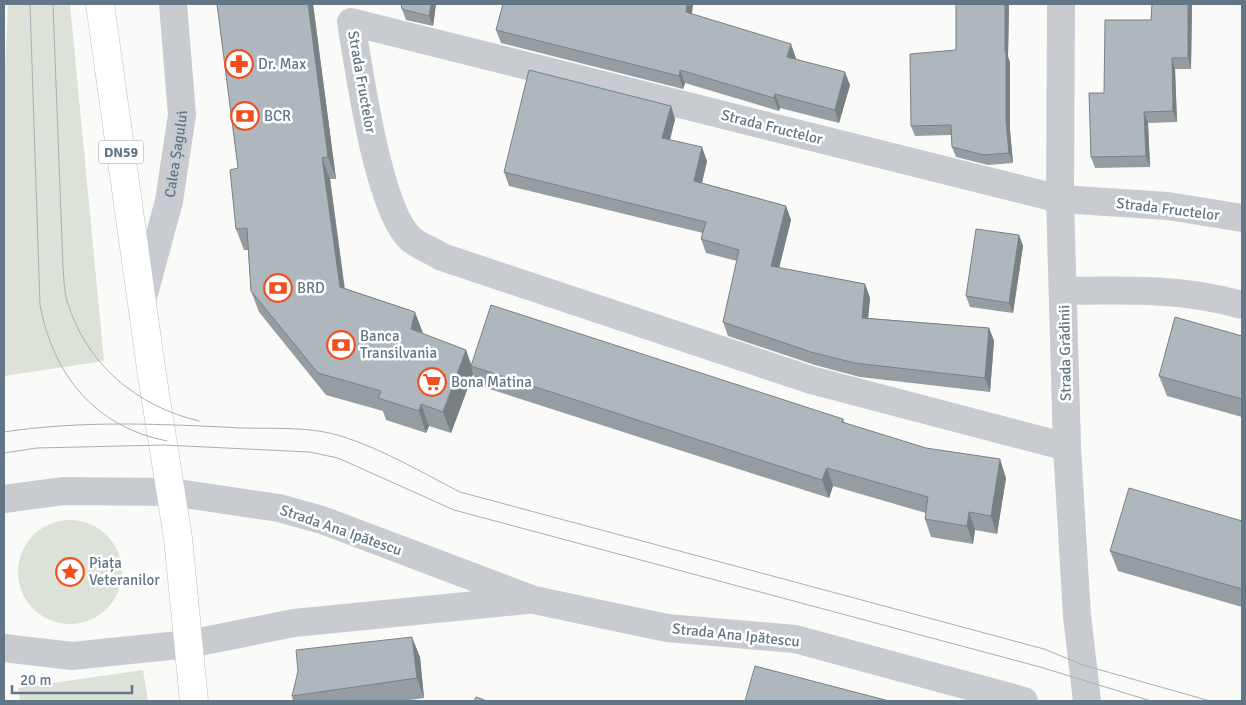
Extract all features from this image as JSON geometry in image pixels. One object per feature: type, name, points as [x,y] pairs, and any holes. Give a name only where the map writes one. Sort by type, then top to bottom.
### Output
[{"type":"main road","name":"Calea Șagului","points":[[100,4],[171,492]]},
{"type":"main road","name":"DN59","points":[[171,492],[194,701]]},
{"type":"street","name":"Calea Șagului","points":[[142,301],[169,201],[182,115],[173,4]]},
{"type":"street","name":"Strada Grădinii","points":[[1061,4],[1060,199],[1067,447],[1077,616],[1087,701]]},
{"type":"street","name":"Strada Fructelor","points":[[1067,447],[811,380],[442,256],[411,239],[393,212],[372,142],[351,22],[1060,199],[1168,206],[1242,218]]},
{"type":"street","points":[[1064,291],[1157,290],[1224,299],[1242,305]]},
{"type":"street","points":[[4,499],[64,491],[171,492]]},
{"type":"street","name":"Strada Ana Ipătescu","points":[[171,492],[279,508],[322,520],[534,600],[667,628],[795,639],[1024,701]]},
{"type":"street","name":"Strada Ana Ipătescu","points":[[189,644],[294,623],[534,600]]},
{"type":"street","points":[[4,648],[72,656],[189,644]]},
{"type":"shaded area","points":[[8,4],[70,4],[104,361],[4,376],[4,92]]},
{"type":"shaded area","points":[[70,520],[90,524],[107,535],[118,552],[122,572],[118,592],[107,609],[90,620],[70,624],[50,620],[33,609],[22,592],[18,572],[22,552],[33,535],[50,524]]},
{"type":"shaded area","points":[[143,670],[148,701],[20,701],[18,688]]},
{"type":"building","points":[[217,4],[308,4],[328,157],[322,158],[340,287],[415,312],[411,329],[466,350],[443,412],[421,404],[419,411],[378,398],[381,391],[318,373],[251,291],[247,228],[236,229],[230,170],[238,168]]},
{"type":"building","points":[[401,4],[431,4],[429,16],[402,9]]},
{"type":"building","points":[[503,4],[687,4],[686,12],[791,44],[787,57],[845,72],[835,110],[775,94],[774,98],[680,70],[679,76],[496,30]]},
{"type":"building","points":[[956,4],[1005,4],[1006,121],[1009,153],[984,155],[952,147],[951,125],[911,126],[910,54],[956,50]]},
{"type":"building","points":[[1152,4],[1188,4],[1188,58],[1172,58],[1173,111],[1144,112],[1146,156],[1091,157],[1089,93],[1104,93],[1105,20],[1151,20]]},
{"type":"building","points":[[529,70],[671,106],[662,138],[702,147],[694,181],[786,206],[771,266],[865,284],[862,318],[989,328],[985,378],[855,363],[811,352],[723,322],[739,250],[701,239],[706,222],[504,172]]},
{"type":"building","points":[[976,229],[1019,235],[1009,303],[966,296]]},
{"type":"building","points":[[491,305],[843,419],[842,422],[926,448],[1000,459],[991,516],[969,512],[967,526],[925,519],[928,497],[827,468],[822,480],[471,366]]},
{"type":"building","points":[[1175,317],[1242,336],[1242,399],[1159,376]]},
{"type":"building","points":[[1129,488],[1242,521],[1242,589],[1110,551]]},
{"type":"building","points":[[412,637],[417,678],[292,696],[298,671],[296,650]]},
{"type":"building","points":[[755,666],[889,701],[745,701]]},
{"type":"building","points":[[476,697],[487,701],[474,701]]},
{"type":"tram line","points":[[30,4],[40,305],[46,330],[55,354],[81,394],[119,424],[141,434],[167,441]]},
{"type":"tram line","points":[[53,4],[63,267],[67,301],[76,324],[87,344],[116,379],[154,405],[199,421]]},
{"type":"tram line","points":[[4,432],[63,426],[123,424],[293,429],[332,433],[389,455],[460,492],[1044,649],[1083,665],[1210,701]]},
{"type":"tram line","points":[[4,453],[37,448],[164,445],[309,452],[338,458],[454,510],[1040,667],[1151,701]]},
{"type":"place","name":"Dr. Max","points":[[239,64]]},
{"type":"place","name":"BCR","points":[[245,116]]},
{"type":"place","name":"BRD","points":[[278,288]]},
{"type":"place","name":"Banca Transilvania","points":[[341,345]]},
{"type":"place","name":"Bona Matina","points":[[432,382]]},
{"type":"place","name":"Piața Veteranilor","points":[[70,572]]}]
